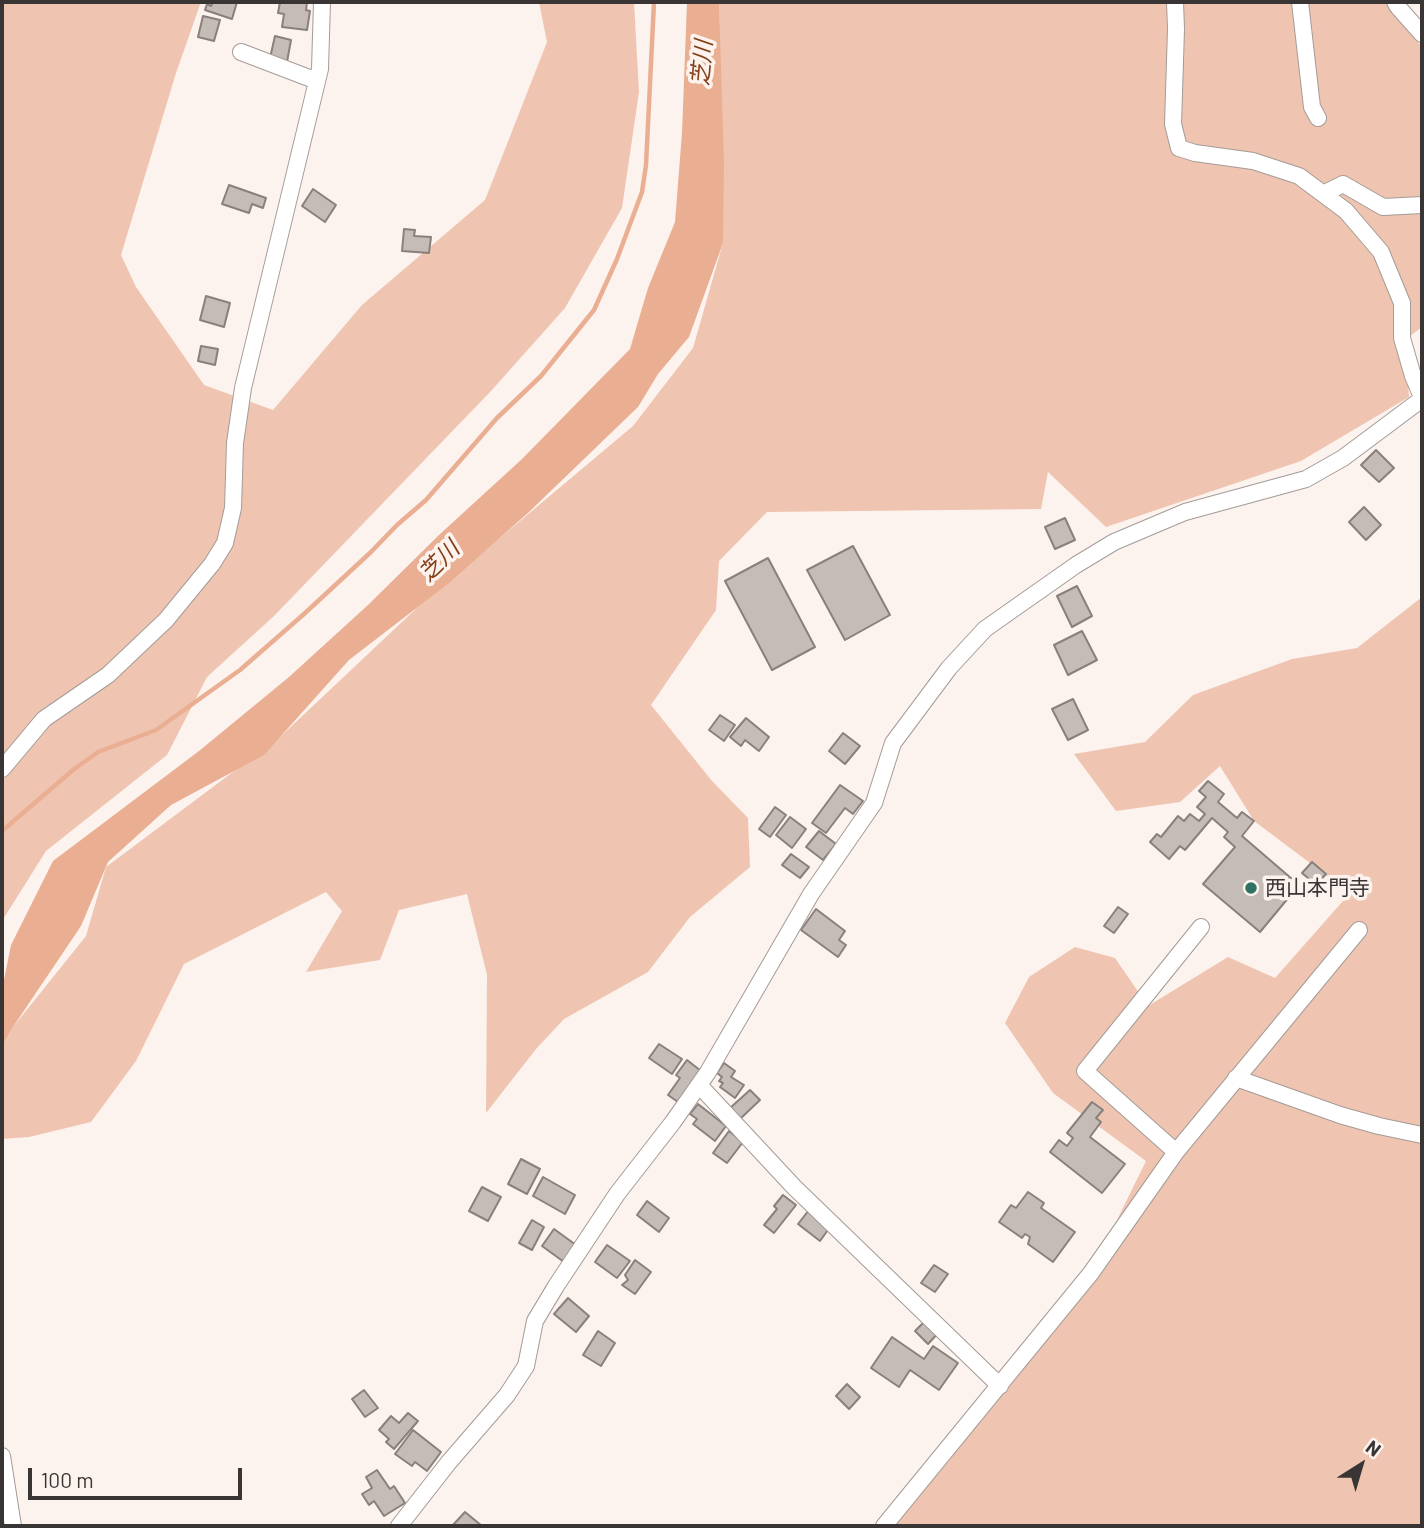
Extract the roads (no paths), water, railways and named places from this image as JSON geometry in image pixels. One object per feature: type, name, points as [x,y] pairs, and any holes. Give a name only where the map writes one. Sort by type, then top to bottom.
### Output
[{"type":"street","points":[[2,769],[44,719],[108,675],[166,620],[212,564],[225,543],[233,508],[235,443],[243,388],[320,69],[322,2]]},
{"type":"street","points":[[399,1526],[449,1462],[507,1395],[526,1366],[535,1321],[555,1286],[617,1194],[699,1085],[811,894],[874,803],[893,743],[949,668],[985,629],[1065,572],[1114,542],[1185,512],[1306,479],[1343,458],[1422,398],[1402,338],[1402,303],[1381,252],[1346,211],[1299,176],[1253,161],[1195,153],[1179,148],[1173,124],[1175,2]]},
{"type":"street","points":[[1300,2],[1312,107],[1318,118]]},
{"type":"street","points":[[1395,2],[1422,34]]},
{"type":"street","points":[[241,52],[317,81]]},
{"type":"street","points":[[1323,194],[1343,184],[1382,206],[1422,205]]},
{"type":"street","points":[[1176,1152],[1085,1071],[1201,927]]},
{"type":"street","points":[[884,1526],[1091,1273],[1176,1152],[1359,930]]},
{"type":"street","points":[[1236,1078],[1340,1115],[1422,1135]]},
{"type":"street","points":[[699,1085],[794,1187],[1000,1386]]},
{"type":"street","points":[[2,1456],[13,1526]]},
{"type":"water","name":"芝川","points":[[687,2],[719,2],[724,162],[723,243],[689,337],[658,374],[638,407],[529,512],[449,583],[349,660],[264,755],[171,805],[108,862],[81,926],[2,1046],[2,990],[11,945],[53,861],[199,751],[289,677],[522,459],[630,349],[648,288],[675,222],[682,133]]},
{"type":"waterway","points":[[2,831],[98,752],[156,730],[240,670],[304,614],[426,500],[497,418],[541,376],[594,310],[642,192],[646,165],[654,2]]},
{"type":"place","name":"西山本門寺","points":[[1251,888]]}]
